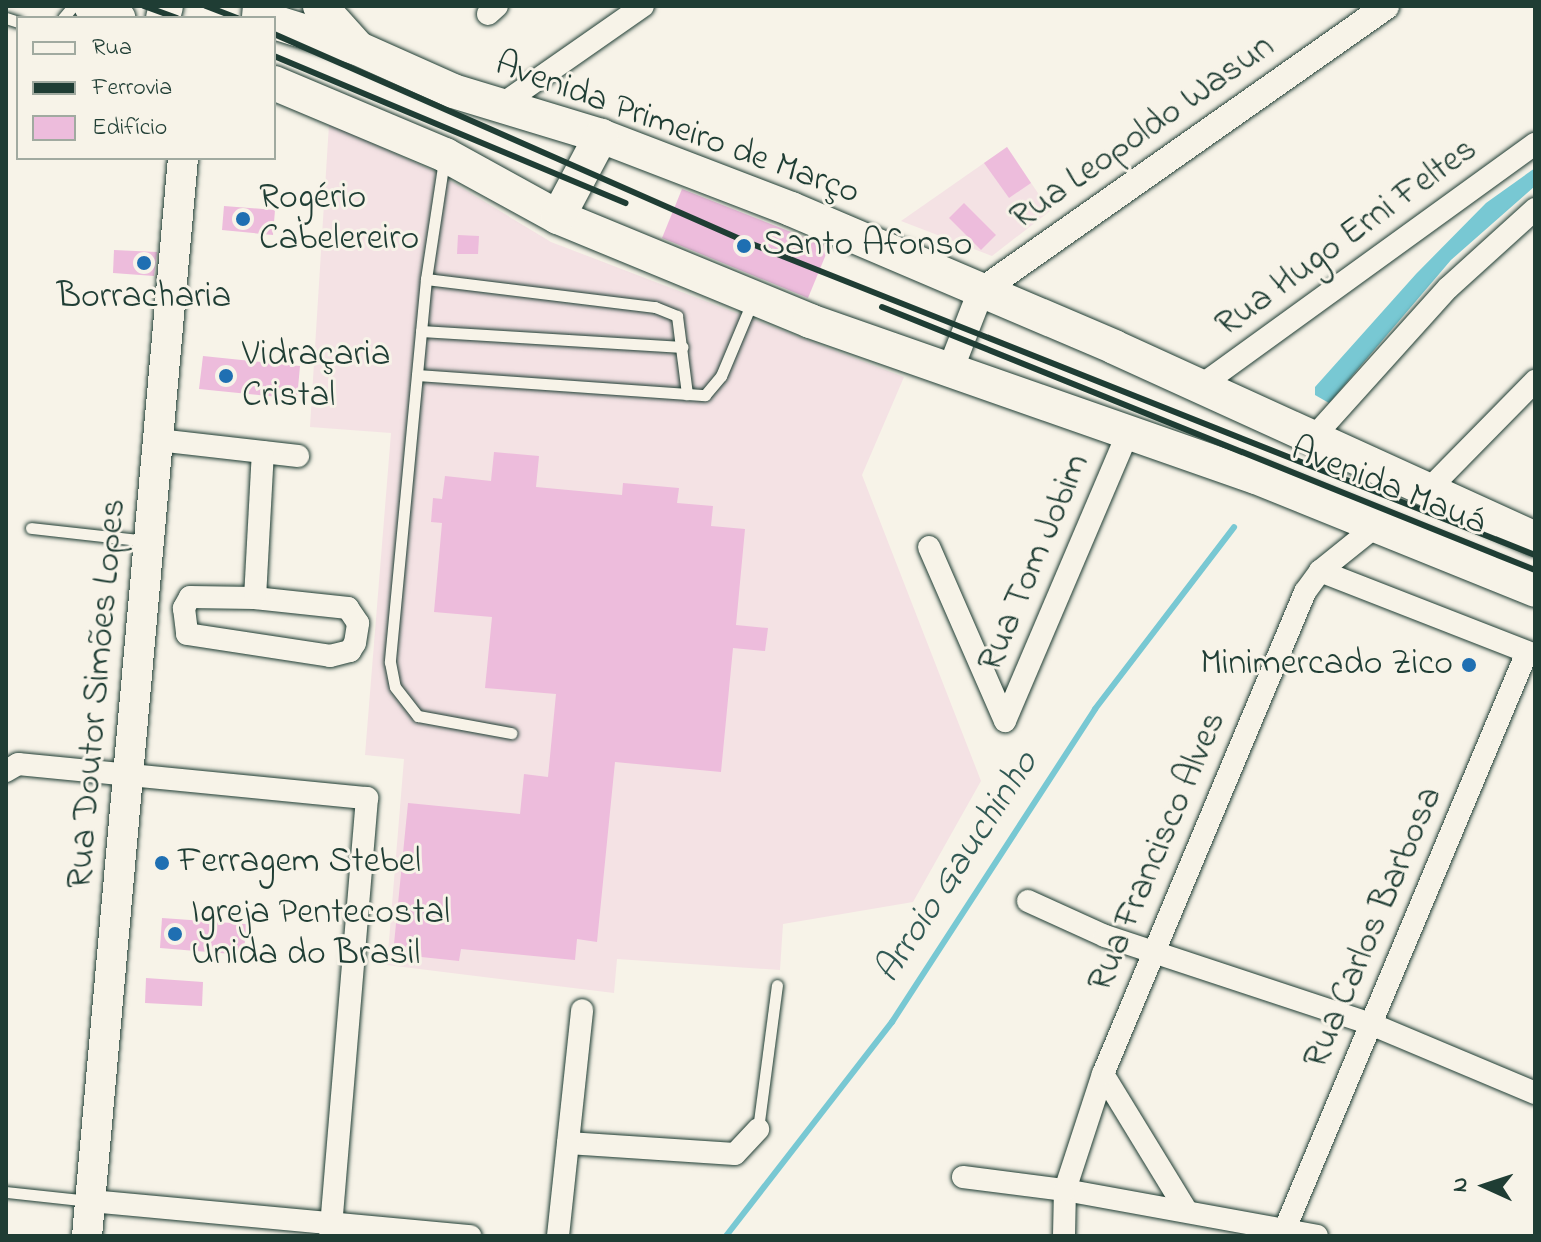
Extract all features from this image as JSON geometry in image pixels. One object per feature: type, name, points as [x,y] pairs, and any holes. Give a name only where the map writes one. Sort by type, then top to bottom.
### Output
[{"type":"main road","points":[[91,6],[114,16]]},
{"type":"main road","points":[[320,6],[357,48]]},
{"type":"main road","name":"Avenida Primeiro de Março","points":[[276,20],[357,48],[453,91],[601,136],[981,291],[1311,440]]},
{"type":"main road","points":[[276,84],[445,155],[558,217],[754,298],[949,373],[1128,432]]},
{"type":"main road","points":[[558,217],[601,136]]},
{"type":"main road","name":"Rua Doutor Simões Lopes","points":[[87,1236],[183,160]]},
{"type":"main road","name":"Avenida Mauá","points":[[1128,432],[1256,477],[1535,590]]},
{"type":"main road","name":"Avenida Mauá","points":[[1311,440],[1535,539]]},
{"type":"street","points":[[501,105],[643,6]]},
{"type":"street","name":"Rua Leopoldo Wasun","points":[[981,291],[1386,6]]},
{"type":"street","name":"Rua Hugo Erni Feltes","points":[[1199,387],[1535,144]]},
{"type":"street","points":[[1311,440],[1448,288],[1535,209]]},
{"type":"street","points":[[949,373],[981,291]]},
{"type":"street","points":[[1426,492],[1535,381]]},
{"type":"street","name":"Rua Tom Jobim","points":[[929,547],[1005,721],[1128,432]]},
{"type":"street","points":[[158,440],[298,456]]},
{"type":"street","points":[[255,598],[263,452]]},
{"type":"street","name":"Rua Francisco Alves","points":[[1064,1236],[1065,1190],[1103,1074],[1305,592],[1320,571],[1376,526]]},
{"type":"street","points":[[1320,571],[1531,654]]},
{"type":"street","points":[[190,597],[255,598],[348,608],[358,623],[355,643],[350,651],[330,656],[187,634],[184,608],[190,597]]},
{"type":"street","name":"Rua Carlos Barbosa","points":[[1282,1233],[1531,654]]},
{"type":"street","points":[[12,767],[367,798],[331,1228]]},
{"type":"street","points":[[1028,901],[1152,953],[1371,1024],[1535,1093]]},
{"type":"street","points":[[558,1236],[582,1010]]},
{"type":"street","points":[[1103,1074],[1186,1210]]},
{"type":"street","points":[[568,1143],[735,1154],[758,1129]]},
{"type":"street","points":[[963,1177],[1186,1210],[1282,1233],[1317,1236]]},
{"type":"street","points":[[91,1201],[331,1228],[470,1236]]},
{"type":"lane","points":[[445,155],[426,279],[390,662],[395,687],[418,716],[511,733]]},
{"type":"lane","points":[[426,279],[655,307],[677,316],[687,394]]},
{"type":"lane","points":[[417,375],[705,395],[721,376],[754,298]]},
{"type":"lane","points":[[421,331],[683,347]]},
{"type":"lane","points":[[31,528],[149,541]]},
{"type":"lane","points":[[758,1129],[777,985]]},
{"type":"lane","points":[[6,1192],[91,1201]]},
{"type":"shaded area","points":[[329,124],[434,171],[551,242],[904,377],[862,475],[981,781],[913,902],[783,924],[780,970],[617,959],[614,993],[387,965],[404,759],[365,755],[391,433],[310,427]]},
{"type":"shaded area","points":[[1007,147],[1050,211],[992,256],[901,221]]},
{"type":"water","points":[[1535,168],[1535,186],[1451,260],[1329,403],[1315,395],[1315,387],[1416,274],[1486,203]]},
{"type":"building","points":[[1007,147],[1031,183],[1009,198],[984,163]]},
{"type":"building","points":[[682,189],[829,247],[808,298],[662,238]]},
{"type":"building","points":[[964,203],[996,235],[981,250],[949,218]]},
{"type":"building","points":[[224,206],[275,210],[273,235],[222,230]]},
{"type":"building","points":[[458,235],[479,236],[478,254],[457,254]]},
{"type":"building","points":[[114,250],[157,252],[154,276],[113,273]]},
{"type":"building","points":[[203,356],[300,366],[297,399],[199,389]]},
{"type":"building","points":[[494,452],[539,456],[536,487],[622,495],[623,483],[679,488],[677,503],[713,506],[711,526],[745,529],[736,625],[768,628],[765,651],[733,648],[721,772],[615,762],[597,942],[577,939],[575,960],[461,949],[459,961],[393,954],[408,803],[520,814],[524,774],[548,777],[556,694],[485,688],[492,617],[434,612],[442,523],[431,522],[433,498],[442,499],[445,476],[491,481]]},
{"type":"building","points":[[162,918],[246,924],[244,955],[160,948]]},
{"type":"building","points":[[146,978],[203,982],[202,1006],[145,1003]]},
{"type":"waterway","name":"Arroio Gauchinho","points":[[726,1236],[892,1022],[1095,709],[1234,527]]},
{"type":"railway","points":[[144,6],[172,16]]},
{"type":"railway","points":[[206,6],[233,16]]},
{"type":"railway","points":[[276,35],[747,242],[1535,555]]},
{"type":"railway","points":[[276,57],[626,203]]},
{"type":"railway","points":[[882,307],[1535,570]]},
{"type":"place","name":"Rogério Cabelereiro","points":[[243,219]]},
{"type":"place","name":"Santo Afonso","points":[[744,246]]},
{"type":"place","name":"Borracharia","points":[[144,263]]},
{"type":"place","name":"Vidraçaria Cristal","points":[[226,376]]},
{"type":"place","name":"Minimercado Zico","points":[[1469,665]]},
{"type":"place","name":"Ferragem Stebel","points":[[162,863]]},
{"type":"place","name":"Igreja Pentecostal Unida do Brasil","points":[[175,934]]}]
